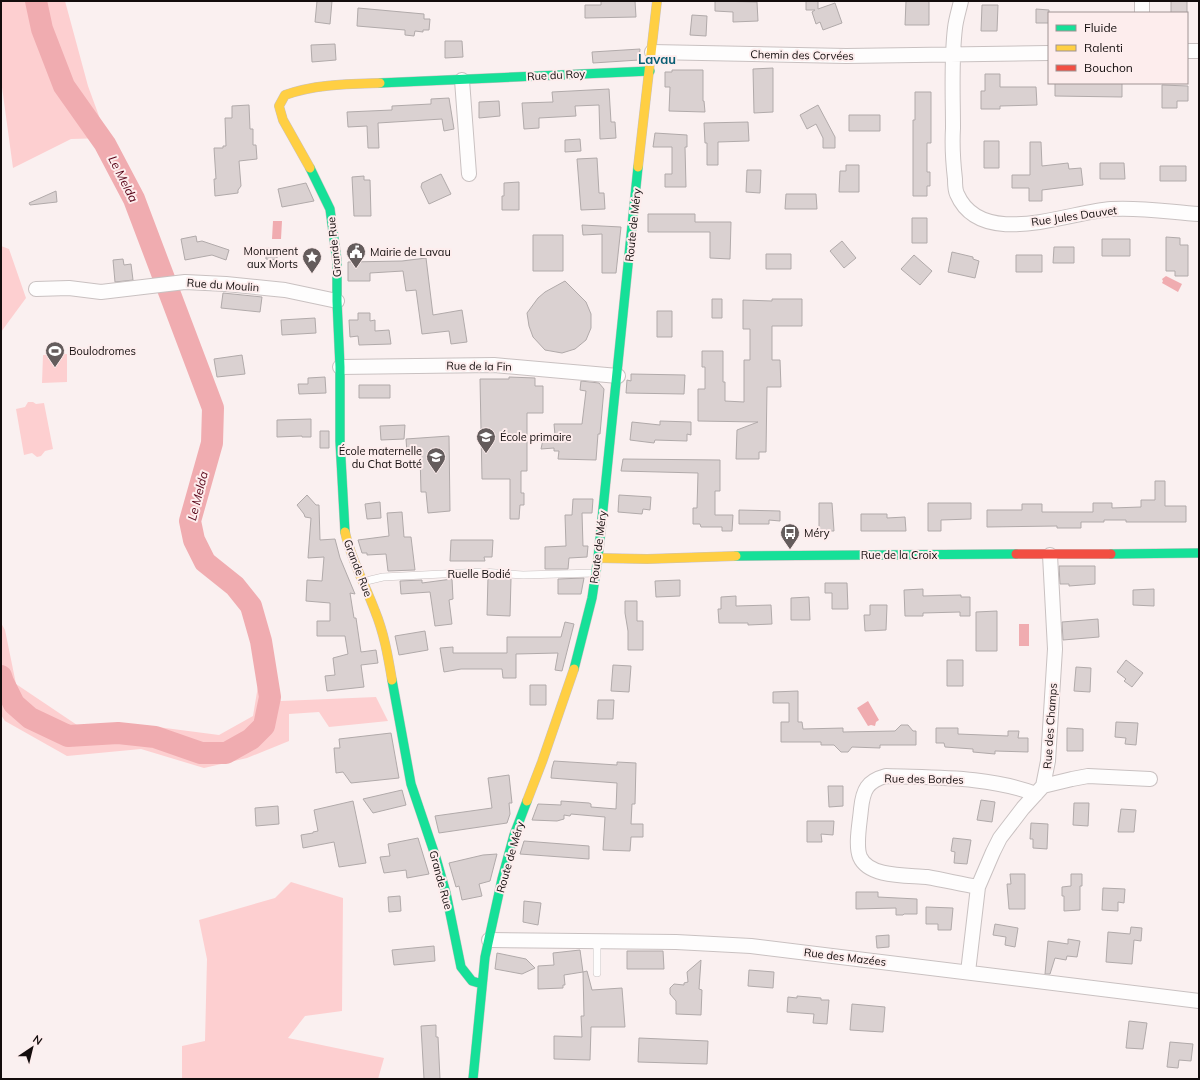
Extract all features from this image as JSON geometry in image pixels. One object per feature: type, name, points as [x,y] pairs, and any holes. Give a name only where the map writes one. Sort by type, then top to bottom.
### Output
[{"type":"street","name":"Route de Méry","points":[[473,1079],[485,957],[502,879],[514,835],[571,680],[588,614],[596,573],[618,376],[645,100],[650,71],[657,1]]},
{"type":"street","name":"Rue Jules Dauvet","points":[[961,1],[955,26],[953,54],[952,159],[957,193],[964,207],[978,218],[994,224],[1042,222],[1110,209],[1199,214]]},
{"type":"street","points":[[1142,1],[1142,12]]},
{"type":"street","points":[[1188,51],[1199,51]]},
{"type":"street","name":"Chemin des Corvées","points":[[652,52],[846,56],[1048,53]]},
{"type":"street","name":"Rue du Roy","points":[[285,95],[298,90],[335,85],[650,71]]},
{"type":"street","points":[[462,80],[469,174]]},
{"type":"street","name":"Grande Rue","points":[[285,95],[279,106],[282,120],[314,175],[330,209],[337,261],[340,367],[340,441],[345,534],[350,554],[375,611],[386,645],[411,784],[446,893],[461,967],[466,975],[476,984],[482,984]]},
{"type":"street","name":"Rue du Moulin","points":[[36,289],[69,288],[101,292],[184,282],[226,284],[284,290],[337,301]]},
{"type":"street","name":"Rue de la Fin","points":[[340,367],[494,365],[618,376]]},
{"type":"street","name":"Rue de la Croix","points":[[598,558],[647,559],[704,556],[1199,553]]},
{"type":"street","name":"Rue des Champs","points":[[1040,790],[1048,761],[1055,648],[1050,555]]},
{"type":"street","name":"Rue des Bordes","points":[[978,887],[928,877],[884,873],[873,870],[866,865],[860,858],[858,848],[863,797],[866,789],[871,782],[878,778],[886,776],[901,776],[971,780],[1040,790]]},
{"type":"street","points":[[968,972],[978,887],[1000,838],[1023,808],[1040,790],[1072,779],[1088,776],[1150,779]]},
{"type":"street","name":"Rue des Mazées","points":[[489,940],[676,942],[751,946],[1199,1001]]},
{"type":"lane","name":"Ruelle Bodié","points":[[362,582],[384,577],[482,572],[523,575],[596,573]]},
{"type":"lane","points":[[597,942],[597,972]]},
{"type":"shaded area","points":[[1,1],[65,1],[88,86],[107,138],[71,139],[13,168],[1,80]]},
{"type":"shaded area","points":[[273,221],[282,221],[281,239],[272,239]]},
{"type":"shaded area","points":[[1,246],[9,249],[26,298],[1,332]]},
{"type":"shaded area","points":[[1166,276],[1182,284],[1178,292],[1162,283],[1162,279]]},
{"type":"shaded area","name":"Boulodromes","points":[[67,354],[67,382],[42,383],[43,355]]},
{"type":"shaded area","points":[[28,402],[33,402],[36,404],[44,403],[53,449],[45,451],[41,456],[37,457],[32,453],[24,455],[16,409],[25,407]]},
{"type":"shaded area","points":[[1,623],[5,630],[16,684],[77,725],[142,725],[219,735],[253,716],[260,674],[281,701],[376,697],[388,721],[329,727],[319,712],[289,714],[289,741],[247,758],[204,768],[141,749],[67,756],[5,721],[1,715]]},
{"type":"shaded area","points":[[1019,624],[1029,624],[1029,646],[1019,646]]},
{"type":"shaded area","points":[[868,701],[879,720],[876,722],[875,726],[868,726],[857,708]]},
{"type":"shaded area","points":[[291,882],[343,898],[342,1011],[305,1016],[288,1038],[384,1058],[378,1079],[182,1079],[182,1046],[205,1041],[207,959],[199,920],[275,898]]},
{"type":"building","points":[[317,1],[332,1],[330,24],[315,22]]},
{"type":"building","points":[[601,1],[635,1],[636,17],[585,18],[585,5],[601,5]]},
{"type":"building","points":[[715,1],[757,2],[758,21],[733,22],[733,12],[715,11]]},
{"type":"building","points":[[806,1],[818,1],[818,9],[835,3],[842,23],[823,30],[820,22],[816,24],[812,12],[815,10],[806,10]]},
{"type":"building","points":[[906,1],[929,1],[929,25],[905,25]]},
{"type":"building","points":[[1171,1],[1187,1],[1187,12],[1171,12]]},
{"type":"building","points":[[982,5],[998,5],[997,31],[981,31]]},
{"type":"building","points":[[358,8],[424,14],[424,19],[430,19],[429,30],[423,30],[423,32],[415,31],[414,36],[405,35],[405,30],[357,26]]},
{"type":"building","points":[[1036,9],[1049,10],[1048,23],[1036,23]]},
{"type":"building","points":[[692,15],[707,16],[706,36],[690,35]]},
{"type":"building","points":[[445,41],[462,41],[463,57],[445,58]]},
{"type":"building","points":[[335,44],[336,60],[312,62],[311,45]]},
{"type":"building","points":[[640,49],[639,60],[593,63],[592,52]]},
{"type":"building","points":[[773,68],[773,112],[754,113],[753,69]]},
{"type":"building","points":[[672,70],[703,70],[703,101],[705,112],[669,111],[670,87],[665,87],[665,72],[672,72]]},
{"type":"building","points":[[985,74],[1000,74],[1000,87],[1036,87],[1037,105],[1000,106],[1000,109],[981,109],[981,91],[985,91]]},
{"type":"building","points":[[1055,84],[1122,84],[1122,97],[1055,96]]},
{"type":"building","points":[[1162,85],[1188,86],[1188,101],[1177,101],[1177,108],[1162,108]]},
{"type":"building","points":[[609,89],[611,122],[615,122],[616,138],[600,139],[599,105],[575,106],[576,116],[539,118],[539,128],[524,129],[522,103],[553,102],[552,92]]},
{"type":"building","points":[[915,92],[931,92],[931,143],[927,143],[927,172],[930,172],[930,186],[927,186],[927,196],[913,196],[913,120],[915,120]]},
{"type":"building","points":[[449,98],[454,129],[444,131],[442,119],[378,123],[379,148],[368,148],[367,126],[348,127],[347,112],[392,110],[392,106],[431,104],[431,99]]},
{"type":"building","points":[[499,101],[500,116],[479,118],[479,102]]},
{"type":"building","points":[[249,105],[250,129],[253,129],[253,145],[256,145],[257,159],[239,161],[241,186],[238,193],[215,196],[214,179],[216,179],[214,148],[223,148],[223,146],[226,146],[225,118],[232,118],[232,106]]},
{"type":"building","points":[[818,105],[835,137],[835,148],[823,148],[823,138],[816,124],[807,129],[800,115]]},
{"type":"building","points":[[849,115],[880,115],[880,131],[849,131]]},
{"type":"building","points":[[748,122],[749,141],[718,142],[718,165],[707,165],[707,143],[705,143],[704,123]]},
{"type":"building","points":[[655,133],[687,135],[687,147],[685,147],[686,187],[665,187],[665,174],[672,174],[672,147],[653,147]]},
{"type":"building","points":[[580,139],[581,151],[565,152],[565,140]]},
{"type":"building","points":[[984,141],[999,141],[999,168],[984,168]]},
{"type":"building","points":[[1030,142],[1041,142],[1042,166],[1068,163],[1069,169],[1081,168],[1083,185],[1042,190],[1042,201],[1029,201],[1029,188],[1012,188],[1012,175],[1030,175]]},
{"type":"building","points":[[597,158],[599,193],[604,193],[605,209],[581,210],[577,159]]},
{"type":"building","points":[[1100,163],[1124,163],[1125,179],[1100,179]]},
{"type":"building","points":[[846,165],[859,165],[859,192],[839,192],[840,171],[846,171]]},
{"type":"building","points":[[1160,166],[1186,166],[1186,181],[1160,181]]},
{"type":"building","points":[[747,170],[761,170],[760,193],[746,192]]},
{"type":"building","points":[[441,174],[451,194],[429,204],[421,187],[422,183]]},
{"type":"building","points":[[364,176],[364,180],[370,180],[371,216],[354,216],[352,177]]},
{"type":"building","points":[[519,182],[519,210],[502,210],[504,183]]},
{"type":"building","points":[[306,183],[314,201],[282,207],[278,189]]},
{"type":"building","points":[[56,191],[57,202],[30,205],[29,203]]},
{"type":"building","points":[[786,194],[816,194],[817,209],[785,209]]},
{"type":"building","points":[[648,214],[695,214],[695,222],[731,222],[730,259],[710,258],[710,232],[648,232]]},
{"type":"building","points":[[912,218],[927,218],[927,243],[912,243]]},
{"type":"building","points":[[582,225],[621,227],[616,273],[602,273],[602,234],[583,235]]},
{"type":"building","points":[[533,235],[563,235],[563,271],[533,271]]},
{"type":"building","points":[[196,236],[197,242],[202,241],[229,250],[226,260],[212,255],[185,260],[181,239]]},
{"type":"building","points":[[1166,237],[1180,238],[1180,245],[1188,245],[1188,276],[1175,276],[1175,271],[1166,271]]},
{"type":"building","points":[[1102,239],[1130,239],[1130,256],[1102,256]]},
{"type":"building","points":[[842,241],[856,258],[844,268],[830,251]]},
{"type":"building","points":[[1054,247],[1074,247],[1074,263],[1053,263]]},
{"type":"building","points":[[266,248],[277,249],[277,260],[266,259]]},
{"type":"building","points":[[952,252],[973,257],[973,259],[979,261],[975,278],[948,272]]},
{"type":"building","points":[[766,254],[791,254],[791,269],[766,269]]},
{"type":"building","points":[[914,255],[932,271],[920,285],[901,269]]},
{"type":"building","points":[[1016,255],[1042,255],[1042,272],[1016,272]]},
{"type":"building","points":[[426,258],[433,315],[462,310],[467,342],[451,344],[449,331],[422,334],[416,290],[406,291],[403,271],[370,273],[370,281],[348,281],[348,262],[402,261]]},
{"type":"building","points":[[123,259],[124,265],[131,264],[133,280],[115,282],[113,260]]},
{"type":"building","points":[[565,281],[586,302],[591,314],[591,328],[586,340],[575,349],[562,353],[545,350],[533,337],[529,326],[527,313],[538,298],[545,292]]},
{"type":"building","points":[[223,293],[262,297],[260,312],[221,308]]},
{"type":"building","points":[[712,299],[722,299],[722,318],[712,318]]},
{"type":"building","points":[[772,299],[802,299],[802,326],[772,326],[772,360],[780,360],[781,387],[767,387],[766,452],[759,452],[759,459],[736,459],[737,430],[758,422],[698,421],[698,389],[705,389],[705,367],[702,367],[702,351],[723,351],[723,382],[725,382],[725,401],[744,402],[744,360],[750,360],[750,329],[743,329],[743,300],[772,301]]},
{"type":"building","points":[[657,311],[672,311],[672,337],[657,337]]},
{"type":"building","points":[[358,313],[370,313],[370,321],[375,320],[375,331],[389,330],[391,344],[359,345],[358,336],[350,337],[349,320],[358,320]]},
{"type":"building","points":[[315,318],[316,333],[282,335],[281,320]]},
{"type":"building","points":[[242,355],[245,374],[217,377],[214,359]]},
{"type":"building","points":[[631,374],[685,375],[684,394],[626,393],[627,380],[631,381]]},
{"type":"building","points":[[325,377],[326,393],[299,394],[298,384],[308,384],[308,378]]},
{"type":"building","points":[[509,377],[535,378],[535,386],[543,386],[543,413],[527,413],[527,471],[521,471],[521,493],[524,493],[524,505],[520,505],[519,519],[510,519],[510,479],[482,479],[480,379],[509,379]]},
{"type":"building","points":[[581,381],[599,383],[604,389],[596,460],[558,459],[559,451],[554,451],[554,448],[541,449],[544,435],[555,435],[554,424],[582,424],[586,391],[580,390]]},
{"type":"building","points":[[359,385],[390,385],[390,398],[359,398]]},
{"type":"building","points":[[311,419],[311,437],[277,437],[277,420]]},
{"type":"building","points":[[660,421],[691,422],[691,435],[687,434],[687,441],[655,440],[654,443],[630,440],[632,422],[660,425]]},
{"type":"building","points":[[405,425],[404,439],[381,440],[380,426]]},
{"type":"building","points":[[320,431],[329,431],[329,448],[320,448]]},
{"type":"building","name":"École maternelle du Chat Botté","points":[[449,436],[450,511],[428,513],[426,492],[421,492],[420,454],[407,453],[406,439]]},
{"type":"building","points":[[623,459],[720,460],[720,491],[715,491],[715,515],[733,515],[732,531],[722,531],[722,527],[701,527],[700,524],[693,524],[693,508],[697,508],[698,473],[621,471]]},
{"type":"building","points":[[1155,481],[1165,481],[1165,506],[1186,506],[1186,522],[1126,522],[1126,520],[1104,520],[1104,522],[1081,522],[1081,528],[1057,528],[1057,526],[987,527],[987,510],[1022,510],[1022,504],[1042,504],[1042,512],[1093,512],[1093,503],[1112,503],[1112,508],[1141,507],[1141,500],[1155,500]]},
{"type":"building","points":[[307,495],[316,505],[319,505],[320,540],[335,539],[340,558],[355,594],[350,593],[354,618],[356,618],[361,652],[376,650],[378,663],[361,665],[364,687],[327,691],[325,676],[335,675],[333,658],[348,654],[345,636],[317,636],[317,621],[330,621],[330,603],[306,601],[307,580],[322,581],[324,557],[308,558],[311,518],[305,517],[297,505]]},
{"type":"building","points":[[619,495],[651,497],[650,510],[643,509],[642,514],[618,512]]},
{"type":"building","points":[[573,499],[593,499],[592,513],[582,513],[583,546],[588,546],[587,557],[569,558],[568,569],[545,569],[545,547],[566,546],[565,515],[572,515]]},
{"type":"building","points":[[380,502],[381,518],[367,519],[365,504]]},
{"type":"building","points":[[819,503],[832,503],[834,531],[819,531]]},
{"type":"building","points":[[928,503],[971,503],[971,519],[941,520],[941,531],[928,531]]},
{"type":"building","points":[[739,510],[780,511],[780,521],[769,520],[769,524],[739,524]]},
{"type":"building","points":[[402,512],[404,537],[411,537],[415,570],[388,571],[386,554],[367,555],[367,553],[362,553],[358,540],[389,536],[387,513]]},
{"type":"building","points":[[861,514],[887,514],[887,518],[905,517],[906,531],[861,531]]},
{"type":"building","points":[[451,540],[493,540],[492,557],[484,557],[485,561],[450,561]]},
{"type":"building","points":[[1059,566],[1095,566],[1095,584],[1069,586],[1069,584],[1060,584]]},
{"type":"building","points":[[488,577],[511,579],[510,616],[487,615]]},
{"type":"building","points":[[584,578],[581,594],[558,594],[558,579]]},
{"type":"building","points":[[452,579],[453,599],[449,600],[452,624],[435,626],[430,592],[401,594],[400,581],[422,580],[422,583]]},
{"type":"building","points":[[680,580],[680,596],[656,597],[655,581]]},
{"type":"building","points":[[825,583],[847,583],[848,609],[832,609],[832,593],[825,593]]},
{"type":"building","points":[[923,589],[923,596],[961,595],[961,597],[970,597],[970,616],[960,616],[960,612],[923,613],[923,616],[905,616],[904,590]]},
{"type":"building","points":[[1154,589],[1154,606],[1133,605],[1133,590]]},
{"type":"building","points":[[736,596],[736,606],[771,605],[772,624],[748,625],[748,623],[719,623],[718,609],[721,609],[721,597]]},
{"type":"building","points":[[809,597],[810,620],[791,620],[791,598]]},
{"type":"building","points":[[625,601],[637,601],[637,621],[643,621],[643,650],[628,650]]},
{"type":"building","points":[[870,605],[887,605],[886,630],[865,631],[864,615],[870,615]]},
{"type":"building","points":[[997,611],[997,651],[976,651],[976,612]]},
{"type":"building","points":[[1098,619],[1099,637],[1063,640],[1062,622]]},
{"type":"building","points":[[565,622],[574,624],[562,671],[555,670],[558,653],[516,654],[516,678],[503,678],[502,669],[461,669],[444,672],[440,648],[453,647],[453,653],[507,653],[507,637],[561,637]]},
{"type":"building","points":[[425,631],[428,650],[399,655],[395,636]]},
{"type":"building","points":[[947,660],[963,660],[963,686],[947,686]]},
{"type":"building","points":[[1126,660],[1143,673],[1132,687],[1124,681],[1126,679],[1117,672]]},
{"type":"building","points":[[613,665],[631,666],[629,692],[611,691]]},
{"type":"building","points":[[1076,667],[1091,668],[1090,692],[1074,691]]},
{"type":"building","points":[[530,685],[546,685],[546,705],[530,705]]},
{"type":"building","points":[[798,691],[798,722],[802,722],[803,729],[843,728],[843,732],[895,731],[901,725],[908,725],[913,731],[916,731],[916,745],[880,745],[880,748],[852,747],[848,752],[841,752],[834,745],[821,745],[821,742],[781,742],[781,722],[789,722],[789,703],[773,703],[773,692]]},
{"type":"building","points":[[598,700],[614,700],[613,719],[597,719]]},
{"type":"building","points":[[1116,722],[1138,723],[1136,745],[1125,744],[1126,738],[1115,737]]},
{"type":"building","points":[[936,728],[958,728],[958,734],[1008,736],[1008,731],[1019,731],[1018,738],[1028,738],[1028,752],[995,751],[995,754],[973,752],[973,749],[945,747],[944,743],[936,743]]},
{"type":"building","points":[[1067,728],[1083,729],[1083,751],[1067,751]]},
{"type":"building","points":[[391,733],[399,778],[351,783],[343,772],[336,773],[334,748],[340,748],[339,739]]},
{"type":"building","points":[[554,761],[617,765],[617,762],[636,763],[635,804],[632,804],[631,824],[643,824],[643,837],[631,837],[630,851],[603,850],[605,817],[571,814],[570,816],[564,815],[564,819],[557,821],[532,820],[538,804],[561,805],[561,801],[589,803],[591,804],[591,807],[616,809],[617,783],[551,778]]},
{"type":"building","points":[[509,775],[512,803],[509,803],[510,814],[507,823],[439,833],[435,816],[492,808],[488,778]]},
{"type":"building","points":[[828,786],[843,786],[843,806],[829,807]]},
{"type":"building","points":[[402,790],[406,805],[373,813],[363,799]]},
{"type":"building","points":[[981,800],[995,802],[992,822],[977,820]]},
{"type":"building","points":[[353,801],[366,863],[339,867],[334,842],[303,848],[301,835],[318,831],[314,810]]},
{"type":"building","points":[[1074,803],[1089,803],[1088,826],[1073,825]]},
{"type":"building","points":[[278,806],[279,824],[256,826],[255,808]]},
{"type":"building","points":[[1121,809],[1136,810],[1134,832],[1118,832]]},
{"type":"building","points":[[807,821],[834,821],[833,835],[821,834],[822,842],[807,842]]},
{"type":"building","points":[[1031,823],[1048,824],[1047,849],[1033,848],[1033,839],[1030,839]]},
{"type":"building","points":[[418,838],[429,874],[407,878],[406,870],[384,873],[380,857],[390,856],[388,844]]},
{"type":"building","points":[[953,838],[971,840],[967,864],[954,863],[955,852],[951,851]]},
{"type":"building","points":[[524,841],[589,846],[589,859],[520,854]]},
{"type":"building","points":[[497,854],[490,881],[479,884],[482,896],[462,900],[459,886],[456,887],[449,863],[483,855]]},
{"type":"building","points":[[1010,874],[1025,874],[1025,909],[1009,909],[1007,884],[1011,884]]},
{"type":"building","points":[[1071,874],[1082,874],[1082,886],[1080,886],[1080,910],[1064,911],[1064,896],[1062,896],[1062,887],[1071,886]]},
{"type":"building","points":[[1103,888],[1125,889],[1124,903],[1118,902],[1118,911],[1102,910]]},
{"type":"building","points":[[856,892],[878,892],[878,897],[917,899],[917,914],[896,915],[896,908],[856,909]]},
{"type":"building","points":[[400,896],[401,911],[389,912],[388,897]]},
{"type":"building","points":[[524,901],[541,903],[538,925],[523,922]]},
{"type":"building","points":[[926,907],[953,908],[951,930],[938,930],[938,924],[926,924]]},
{"type":"building","points":[[995,924],[1018,928],[1015,947],[1005,945],[1006,937],[993,935]]},
{"type":"building","points":[[1131,927],[1142,928],[1141,941],[1134,940],[1132,964],[1106,962],[1108,932],[1130,934]]},
{"type":"building","points":[[889,935],[889,947],[877,948],[876,936]]},
{"type":"building","points":[[1068,939],[1080,941],[1077,957],[1067,956],[1066,960],[1055,958],[1050,974],[1045,974],[1048,941],[1068,944]]},
{"type":"building","points":[[434,946],[435,961],[394,965],[392,950]]},
{"type":"building","points":[[580,950],[583,972],[564,975],[565,985],[563,985],[563,988],[538,989],[538,966],[554,965],[553,953]]},
{"type":"building","points":[[627,951],[663,951],[664,969],[627,969]]},
{"type":"building","points":[[497,953],[526,959],[535,968],[522,974],[495,969]]},
{"type":"building","points":[[701,960],[699,989],[702,990],[701,1015],[676,1014],[676,1001],[670,994],[670,988],[674,984],[684,985],[684,983],[688,982],[687,972]]},
{"type":"building","points":[[749,970],[774,972],[773,988],[748,986]]},
{"type":"building","points":[[587,971],[592,990],[622,988],[625,1027],[591,1027],[590,1060],[554,1059],[554,1036],[582,1037],[581,1016],[584,1016],[583,972]]},
{"type":"building","points":[[797,996],[829,1000],[827,1024],[813,1023],[814,1014],[787,1012],[788,997],[797,998]]},
{"type":"building","points":[[852,1004],[885,1007],[883,1032],[850,1030]]},
{"type":"building","points":[[1129,1021],[1147,1023],[1143,1049],[1126,1048]]},
{"type":"building","points":[[436,1025],[440,1079],[424,1079],[421,1026]]},
{"type":"building","points":[[639,1038],[708,1041],[707,1064],[638,1062]]},
{"type":"building","points":[[1170,1042],[1193,1044],[1191,1061],[1179,1060],[1178,1068],[1167,1067]]},
{"type":"waterway","name":"Le Melda","points":[[1,676],[14,704],[30,718],[68,736],[118,733],[155,737],[201,753],[226,753],[251,739],[264,726],[270,697],[261,641],[251,606],[235,586],[205,562],[194,540],[190,521],[212,443],[213,408],[134,199],[105,144],[64,86],[42,29],[36,1]]},
{"type":"traffic: fast","points":[[380,83],[650,71]]},
{"type":"traffic: fast","points":[[574,669],[592,598],[598,558],[638,167]]},
{"type":"traffic: fast","points":[[310,168],[330,209],[337,261],[340,367],[340,441],[345,532]]},
{"type":"traffic: fast","points":[[1111,554],[1199,553]]},
{"type":"traffic: fast","points":[[736,556],[1016,554]]},
{"type":"traffic: fast","points":[[392,680],[411,784],[446,893],[461,967],[472,981],[482,984]]},
{"type":"traffic: fast","points":[[473,1079],[485,957],[502,879],[514,835],[527,801]]},
{"type":"traffic: slow","points":[[638,167],[657,1]]},
{"type":"traffic: slow","points":[[310,168],[283,120],[279,106],[285,95],[296,91],[320,87],[344,84],[380,83]]},
{"type":"traffic: slow","points":[[345,532],[354,562],[381,628],[392,680]]},
{"type":"traffic: slow","points":[[598,558],[647,559],[736,556]]},
{"type":"traffic: slow","points":[[527,801],[574,669]]},
{"type":"traffic: jam","points":[[1016,554],[1111,554]]},
{"type":"place","name":"Mairie de Lavau","points":[[356,269]]},
{"type":"place","name":"Monument aux Morts","points":[[312,274]]},
{"type":"place","name":"Boulodromes","points":[[55,368]]},
{"type":"place","name":"École primaire","points":[[486,454]]},
{"type":"place","name":"École maternelle du Chat Botté","points":[[436,474]]},
{"type":"place","name":"Méry","points":[[790,550]]},
{"type":"district","name":"Lavau","points":[[657,59]]}]
